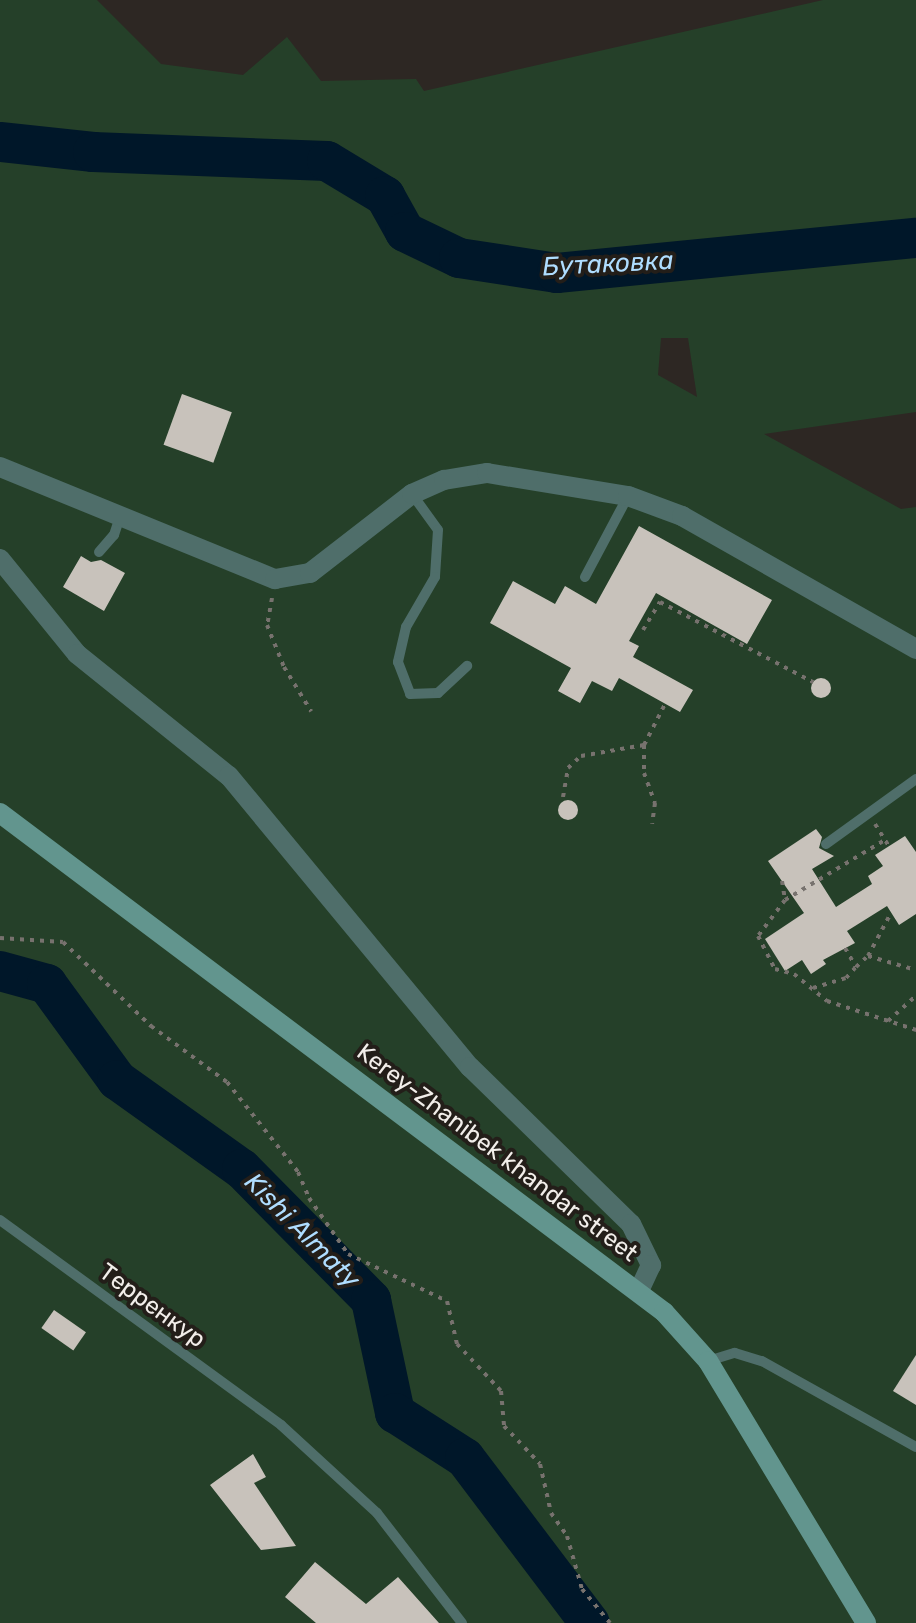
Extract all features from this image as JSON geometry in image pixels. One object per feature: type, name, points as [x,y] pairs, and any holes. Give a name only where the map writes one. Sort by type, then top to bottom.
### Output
[{"type":"main road","name":"Kerey-Zhanibek khandar street","points":[[0,813],[443,1150],[639,1291],[708,1361],[866,1623]]},
{"type":"street","points":[[0,467],[275,579],[310,573],[412,494],[444,480],[487,473],[628,496],[682,516],[916,649]]},
{"type":"street","points":[[0,559],[77,654],[229,776],[470,1067],[631,1224],[651,1265],[639,1291]]},
{"type":"lane","points":[[412,494],[438,530],[435,577],[406,627],[398,662],[410,694],[438,693],[467,666]]},
{"type":"lane","points":[[585,577],[628,496]]},
{"type":"lane","points":[[99,552],[114,535],[120,517]]},
{"type":"lane","points":[[826,844],[916,779]]},
{"type":"lane","name":"Терренкур","points":[[0,1220],[281,1425],[377,1513],[462,1623]]},
{"type":"lane","points":[[708,1361],[735,1353],[762,1361],[916,1447]]},
{"type":"path","points":[[275,579],[267,625],[284,667],[311,711]]},
{"type":"path","points":[[643,630],[660,602],[813,682]]},
{"type":"path","points":[[652,824],[655,803],[644,773],[644,745],[665,704]]},
{"type":"path","points":[[563,797],[568,768],[581,756],[644,745]]},
{"type":"path","points":[[868,814],[889,846]]},
{"type":"path","points":[[885,840],[785,900],[758,936],[775,969],[794,974],[827,1001],[916,1030]]},
{"type":"path","points":[[782,881],[785,900]]},
{"type":"path","points":[[812,988],[846,978],[868,956],[891,913]]},
{"type":"path","points":[[0,938],[63,942],[151,1026],[227,1082],[298,1172],[309,1198],[348,1254],[447,1301],[457,1344],[501,1391],[504,1426],[540,1464],[551,1513],[567,1536],[582,1589],[610,1623]]},
{"type":"path","points":[[845,948],[856,967]]},
{"type":"path","points":[[868,956],[916,970]]},
{"type":"path","points":[[887,1021],[916,996]]},
{"type":"green space","points":[[0,0],[97,0],[161,64],[243,75],[287,37],[321,81],[416,79],[424,91],[823,0],[916,0],[916,412],[764,434],[901,509],[916,507],[916,1623],[0,1623]],"holes":[[[661,338],[688,338],[697,397],[658,375]]]},
{"type":"building","points":[[182,394],[232,412],[213,463],[164,445]]},
{"type":"building","points":[[639,526],[772,600],[747,644],[656,593],[629,641],[639,646],[633,657],[693,690],[680,712],[619,678],[612,691],[592,681],[580,703],[558,691],[571,668],[490,623],[513,581],[555,604],[565,586],[596,604]]},
{"type":"building","points":[[81,556],[91,562],[101,560],[125,573],[104,611],[63,587]]},
{"type":"building","points":[[821,678],[828,681],[831,688],[828,695],[821,698],[814,695],[811,688],[814,681]]},
{"type":"building","points":[[568,800],[575,803],[578,810],[575,817],[568,820],[561,817],[558,810],[561,803]]},
{"type":"building","points":[[816,829],[822,837],[819,848],[834,856],[812,869],[836,907],[872,884],[868,876],[883,866],[875,855],[905,836],[916,852],[916,914],[899,925],[887,906],[847,931],[855,943],[823,960],[826,964],[811,974],[802,960],[785,971],[765,939],[804,913],[768,861]]},
{"type":"building","points":[[54,1310],[86,1332],[73,1350],[41,1328]]},
{"type":"building","points":[[916,1355],[916,1405],[893,1391]]},
{"type":"building","points":[[253,1454],[266,1477],[254,1483],[296,1546],[261,1550],[210,1485]]},
{"type":"building","points":[[315,1562],[366,1604],[398,1577],[439,1623],[316,1623],[285,1597]]},
{"type":"waterway","name":"Бутаковка","points":[[0,142],[93,152],[327,161],[385,196],[405,232],[459,258],[557,273],[916,238]]},
{"type":"waterway","name":"Kіshі Almaty","points":[[0,971],[47,984],[117,1080],[242,1169],[371,1300],[395,1413],[465,1458],[590,1623]]}]
